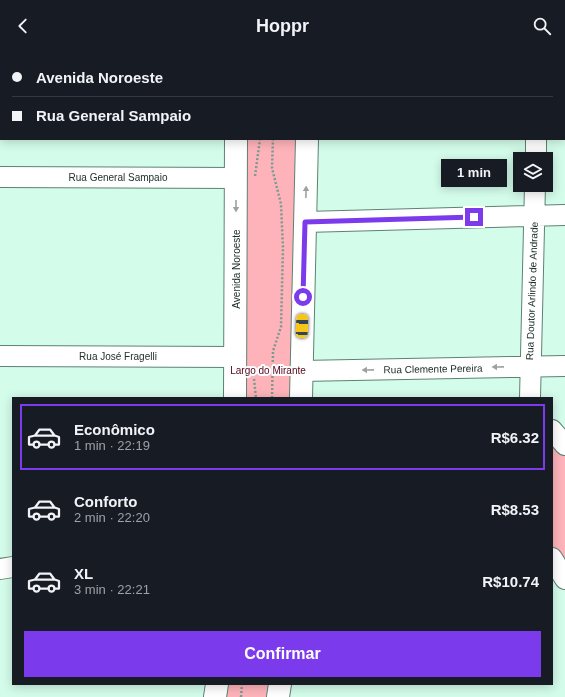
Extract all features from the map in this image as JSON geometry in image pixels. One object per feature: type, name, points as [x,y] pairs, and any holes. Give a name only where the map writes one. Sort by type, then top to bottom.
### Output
[{"type":"main road","name":"Avenida Noroeste","points":[[235,397],[236,140]]},
{"type":"main road","points":[[301,397],[307,140]]},
{"type":"main road","points":[[215,697],[217,685]]},
{"type":"main road","points":[[278,697],[280,685]]},
{"type":"street","points":[[536,140],[536,152]]},
{"type":"street","name":"Rua General Sampaio","points":[[0,177],[236,178]]},
{"type":"street","name":"Rua Doutor Arlindo de Andrade","points":[[530,397],[535,192]]},
{"type":"street","points":[[305,222],[565,215]]},
{"type":"street","name":"Rua José Fragelli","points":[[0,356],[236,357]]},
{"type":"street","name":"Rua Clemente Pereira","points":[[301,371],[565,366]]},
{"type":"street","points":[[553,431],[565,445]]},
{"type":"street","points":[[553,560],[565,579]]},
{"type":"street","points":[[0,569],[12,567]]},
{"type":"path","points":[[272,397],[273,351],[281,327],[283,248],[281,204],[272,168],[273,140]]},
{"type":"path","points":[[241,697],[242,685]]},
{"type":"green space","name":"Largo do Mirante","points":[[243,140],[295,140],[294,397],[239,397]]},
{"type":"green space","points":[[553,431],[565,445],[565,579],[553,560]]},
{"type":"green space","points":[[224,685],[271,685],[270,697],[222,697]]},
{"type":"route","points":[[303,297],[305,222],[474,217]]}]
